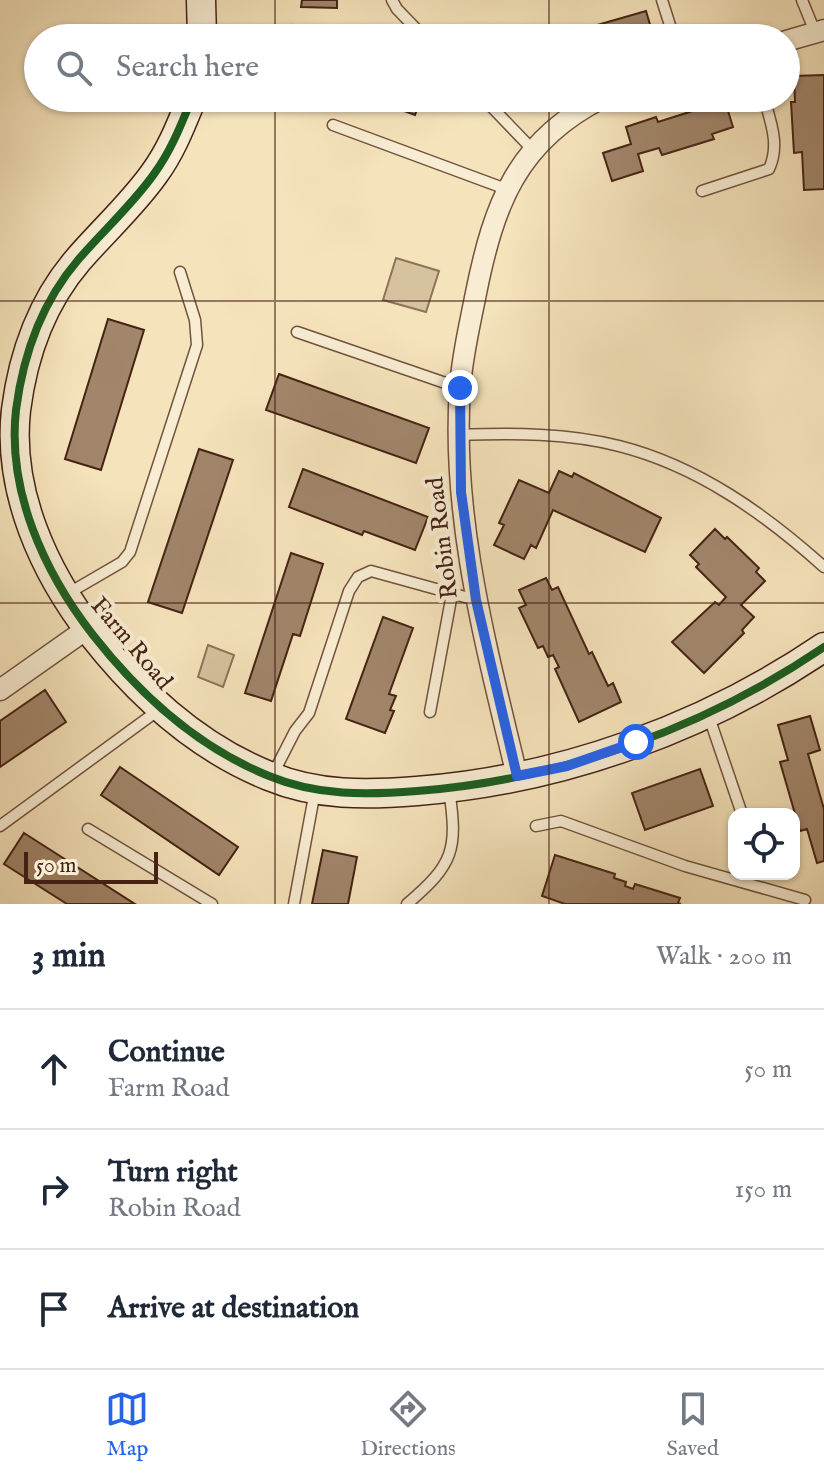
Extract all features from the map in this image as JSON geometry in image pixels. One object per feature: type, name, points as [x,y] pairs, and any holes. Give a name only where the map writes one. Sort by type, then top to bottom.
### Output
[{"type":"street","points":[[201,0],[202,24]]},
{"type":"street","points":[[800,37],[820,31]]},
{"type":"street","name":"Farm Road","points":[[187,112],[175,142],[153,176],[75,263],[57,289],[29,347],[8,414],[24,502],[36,535],[66,595],[117,666],[160,709],[225,756],[271,777],[315,789],[366,795],[449,789],[581,761],[708,714],[823,652]]},
{"type":"street","name":"Robin Road","points":[[517,776],[476,600],[461,492],[460,388],[480,274],[506,189],[532,149],[576,112]]},
{"type":"street","points":[[0,690],[88,628]]},
{"type":"lane","points":[[392,0],[411,24]]},
{"type":"lane","points":[[662,0],[670,24]]},
{"type":"lane","points":[[802,0],[820,31]]},
{"type":"lane","points":[[496,112],[532,149]]},
{"type":"lane","points":[[702,191],[769,169],[775,155],[768,112]]},
{"type":"lane","points":[[333,125],[506,189]]},
{"type":"lane","points":[[66,595],[122,562],[130,552],[197,345],[195,320],[180,272]]},
{"type":"lane","points":[[297,332],[460,388]]},
{"type":"lane","points":[[460,435],[574,437],[619,445],[664,460],[718,486],[751,507],[824,567]]},
{"type":"lane","points":[[271,777],[295,731],[309,713],[349,591],[358,577],[371,571],[476,600]]},
{"type":"lane","points":[[430,712],[452,594]]},
{"type":"lane","points":[[0,826],[160,709]]},
{"type":"lane","points":[[708,714],[740,808]]},
{"type":"lane","points":[[294,904],[315,789]]},
{"type":"lane","points":[[407,904],[444,867],[452,847],[454,825],[449,789]]},
{"type":"lane","points":[[536,826],[561,821],[685,866],[728,875]]},
{"type":"lane","points":[[88,829],[212,904]]},
{"type":"lane","points":[[752,880],[805,900]]},
{"type":"shaded area","points":[[396,258],[439,271],[426,312],[383,300]]},
{"type":"shaded area","points":[[208,645],[234,655],[223,687],[198,677]]},
{"type":"building","points":[[302,0],[337,0],[337,8],[301,7]]},
{"type":"building","points":[[646,11],[650,24],[601,24]]},
{"type":"building","points":[[824,75],[824,189],[804,190],[802,152],[794,153],[792,112],[800,112],[800,76]]},
{"type":"building","points":[[689,112],[728,112],[733,127],[712,134],[714,139],[662,155],[659,148],[638,154],[643,171],[612,181],[603,153],[631,144],[626,127],[656,117],[658,122]]},
{"type":"building","points":[[108,319],[144,330],[101,470],[65,459]]},
{"type":"building","points":[[279,374],[429,428],[416,463],[266,410]]},
{"type":"building","points":[[199,449],[233,460],[182,613],[148,602]]},
{"type":"building","points":[[303,469],[428,517],[415,550],[364,531],[362,535],[289,507]]},
{"type":"building","points":[[559,471],[572,477],[574,473],[661,518],[645,552],[553,510],[536,548],[531,545],[524,559],[494,545],[504,525],[499,523],[519,480],[549,493]]},
{"type":"building","points":[[715,529],[759,568],[756,572],[765,581],[741,605],[754,617],[742,630],[744,633],[704,673],[672,642],[715,602],[719,605],[726,597],[696,567],[699,564],[690,555]]},
{"type":"building","points":[[291,553],[323,564],[300,636],[293,634],[271,701],[245,693]]},
{"type":"building","points":[[546,578],[552,590],[558,587],[589,654],[592,652],[608,686],[613,683],[621,702],[579,722],[555,669],[559,667],[553,655],[548,657],[543,646],[538,648],[519,608],[526,605],[519,590]]},
{"type":"building","points":[[383,617],[413,628],[389,694],[396,696],[385,733],[346,719]]},
{"type":"building","points":[[45,690],[66,722],[0,767],[0,721]]},
{"type":"building","points":[[810,716],[820,750],[808,754],[824,809],[824,861],[817,863],[807,829],[800,831],[800,808],[793,808],[780,762],[788,760],[778,725]]},
{"type":"building","points":[[120,767],[238,847],[219,875],[101,795]]},
{"type":"building","points":[[700,769],[713,806],[645,830],[632,793]]},
{"type":"building","points":[[24,833],[135,904],[67,904],[4,864]]},
{"type":"building","points":[[323,850],[357,857],[348,904],[312,904]]},
{"type":"building","points":[[555,855],[615,874],[614,878],[626,882],[625,886],[633,889],[635,884],[680,898],[678,903],[681,904],[565,904],[542,896]]},
{"type":"cycle path","points":[[186,112],[160,165],[136,197],[65,276],[44,311],[29,349],[19,389],[15,440],[23,500],[59,585],[111,657],[172,717],[218,750],[287,783],[324,791],[417,791],[525,775],[630,745],[730,702],[824,647]]},
{"type":"route","points":[[460,388],[461,492],[476,600],[517,776],[567,766],[636,742]]}]
